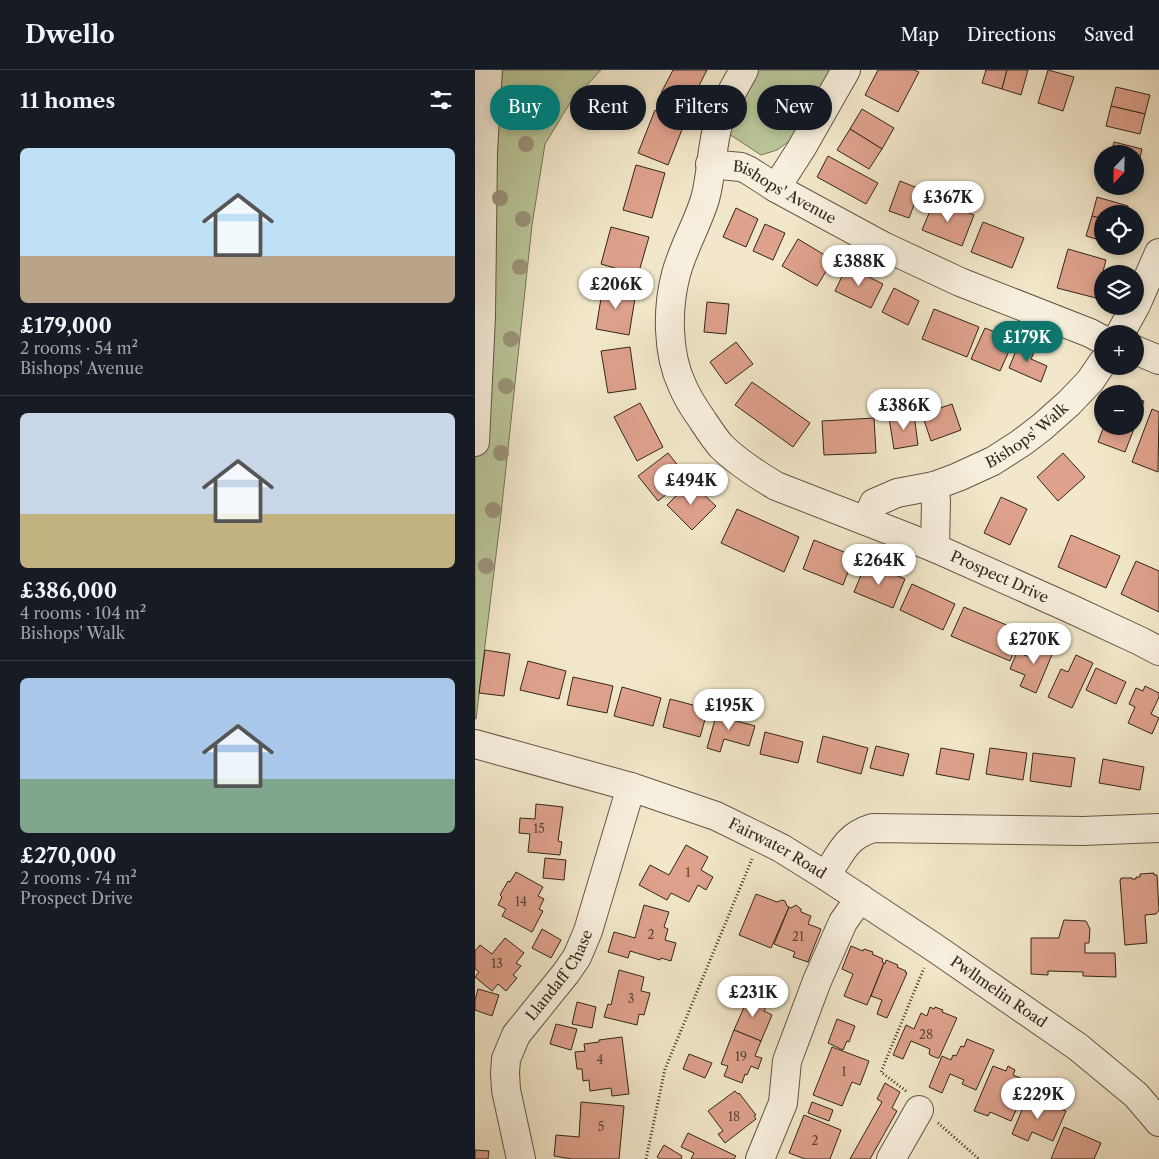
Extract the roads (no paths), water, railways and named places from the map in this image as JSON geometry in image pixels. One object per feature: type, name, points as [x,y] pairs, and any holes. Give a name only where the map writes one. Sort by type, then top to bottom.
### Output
[{"type":"street","points":[[475,442],[481,316],[479,150],[488,70]]},
{"type":"street","name":"Prospect Drive","points":[[744,70],[727,100],[719,120],[706,195],[675,275],[672,295],[670,321],[673,360],[682,386],[694,408],[720,444],[739,462],[776,486],[935,548],[1159,651]]},
{"type":"street","points":[[776,188],[801,149],[846,70]]},
{"type":"street","name":"Bishops' Avenue","points":[[710,164],[741,167],[748,170],[776,188],[922,265],[959,282],[1094,336]]},
{"type":"street","points":[[1125,325],[1159,253]]},
{"type":"street","points":[[1144,354],[1159,360]]},
{"type":"street","name":"Bishops' Walk","points":[[866,521],[874,503],[897,493],[934,486],[993,461],[1042,428],[1069,403],[1094,375]]},
{"type":"street","points":[[934,486],[936,501],[935,548]]},
{"type":"street","name":"Fairwater Road","points":[[475,744],[631,787],[716,816],[781,848],[826,876],[845,845],[862,831],[873,828],[1083,832],[1159,828]]},
{"type":"street","name":"Llandaff Chase","points":[[521,1159],[506,1090],[506,1059],[516,1035],[577,957],[588,931],[631,787]]},
{"type":"street","name":"Pwllmelin Road","points":[[826,876],[935,948],[1078,1047],[1135,1095],[1159,1122]]},
{"type":"street","points":[[760,1159],[783,1103],[787,1061],[817,980],[843,922],[859,898]]},
{"type":"street","points":[[891,1159],[919,1110]]}]
